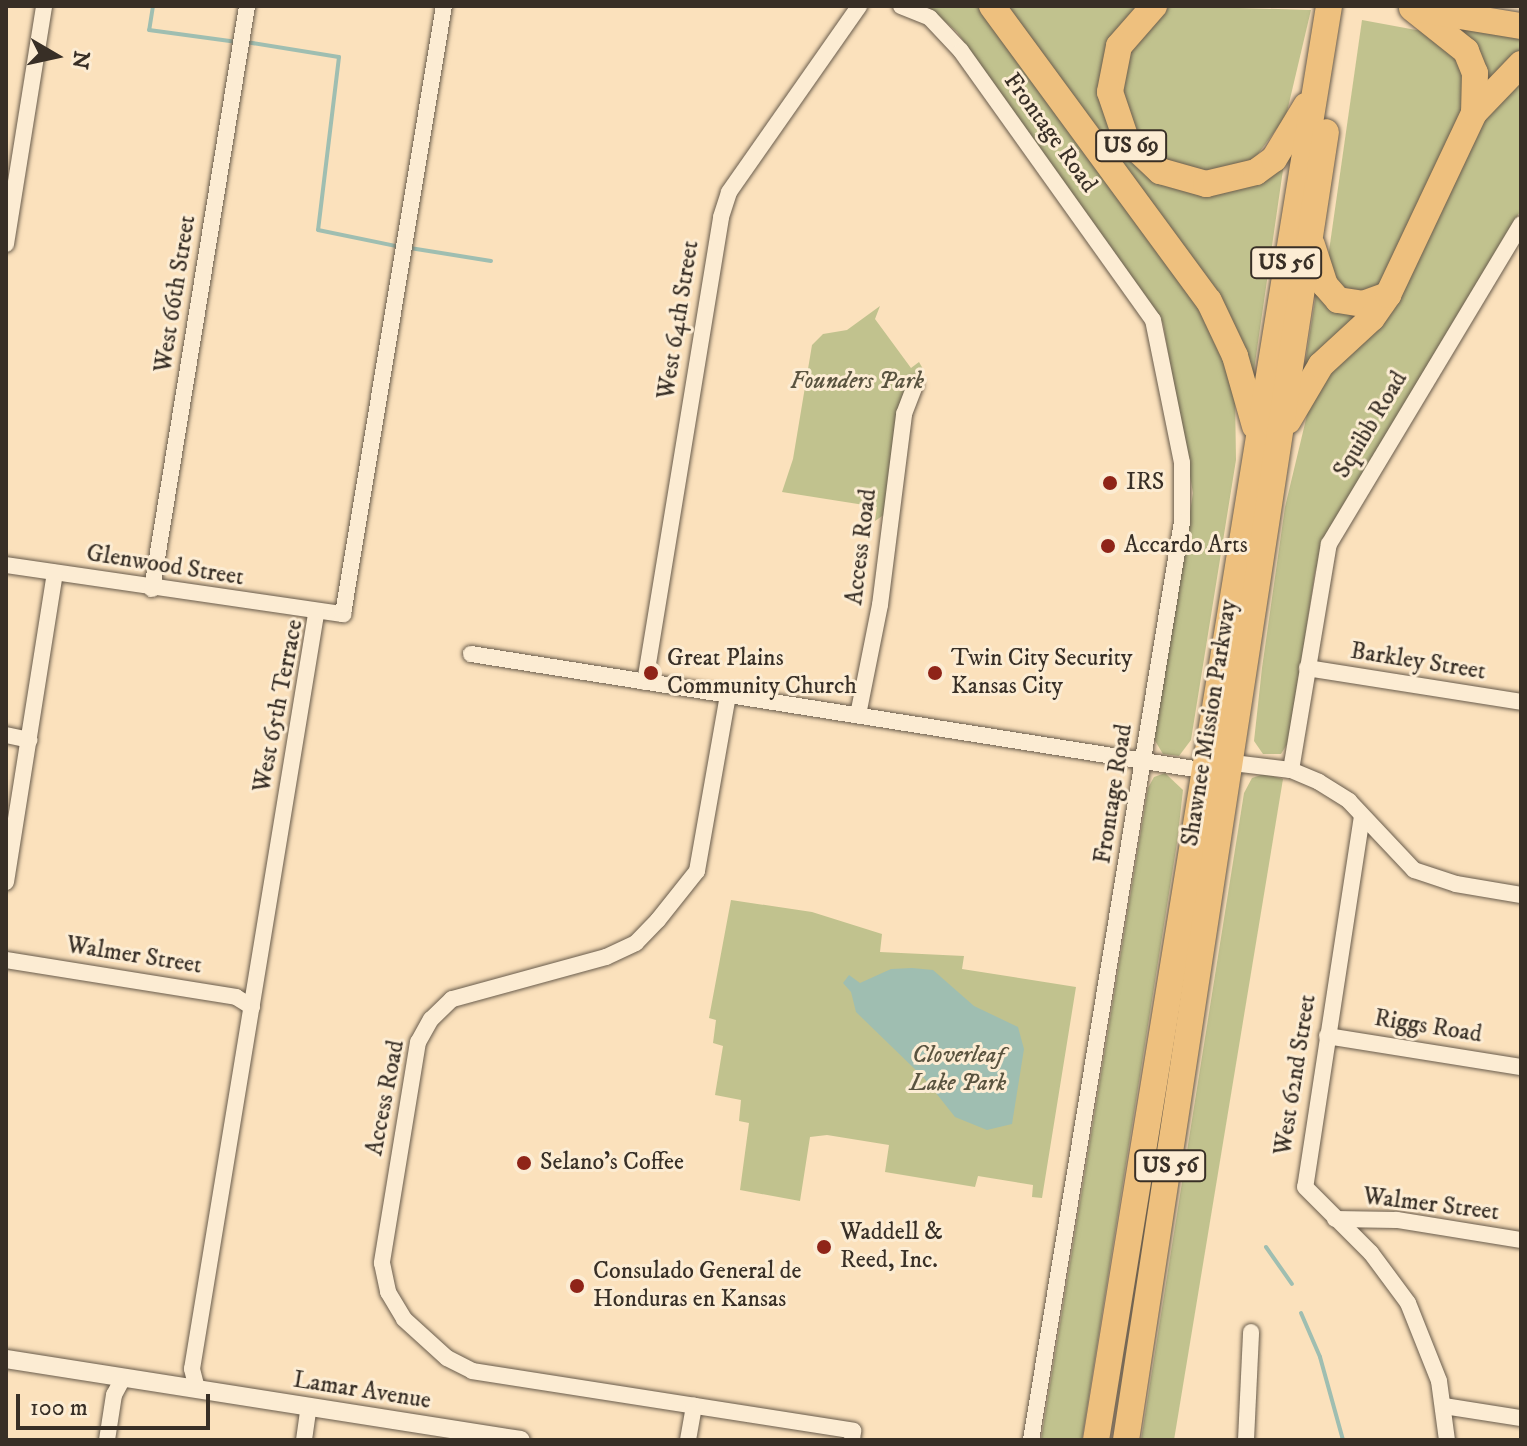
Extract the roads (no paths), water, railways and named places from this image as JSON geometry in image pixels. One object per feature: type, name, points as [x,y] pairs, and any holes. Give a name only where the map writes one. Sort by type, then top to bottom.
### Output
[{"type":"highway","points":[[992,6],[1209,301],[1268,435]]},
{"type":"highway","name":"US 69","points":[[1154,6],[1119,46],[1110,92],[1126,139],[1160,171],[1206,184],[1256,172],[1274,159],[1314,93]]},
{"type":"highway","name":"Shawnee Mission Parkway","points":[[1096,1440],[1209,721],[1309,237],[1328,63],[1329,6]]},
{"type":"highway","name":"Shawnee Mission Parkway","points":[[1126,1440],[1233,763],[1268,435],[1314,93],[1328,63],[1346,6]]},
{"type":"highway","points":[[1405,7],[1521,26]]},
{"type":"highway","points":[[1405,7],[1466,51],[1475,73],[1474,113]]},
{"type":"highway","points":[[1268,435],[1321,365],[1372,318],[1388,295],[1474,113],[1521,64]]},
{"type":"highway","points":[[1309,237],[1325,285],[1338,300],[1363,304],[1388,295]]},
{"type":"highway","points":[[1209,721],[1233,763]]},
{"type":"highway","points":[[1201,770],[1212,780],[1226,810]]},
{"type":"street","points":[[6,244],[44,6]]},
{"type":"street","name":"West 66th Street","points":[[152,589],[247,6]]},
{"type":"street","name":"West 65th Terrace","points":[[197,1389],[192,1369],[316,614],[343,614],[349,601],[444,6]]},
{"type":"street","name":"West 64th Street","points":[[645,682],[725,204],[859,6]]},
{"type":"street","name":"Frontage Road","points":[[901,6],[930,18],[961,51],[1128,281],[1159,338],[1184,498],[1144,762],[1031,1440]]},
{"type":"street","name":"Squibb Road","points":[[1307,668],[1329,544],[1521,224]]},
{"type":"street","name":"Access Road","points":[[858,715],[880,605],[904,414],[915,385]]},
{"type":"street","name":"Glenwood Street","points":[[6,565],[316,614]]},
{"type":"street","points":[[6,882],[55,573]]},
{"type":"street","points":[[471,654],[1201,770]]},
{"type":"street","points":[[1291,770],[1307,668]]},
{"type":"street","name":"Barkley Street","points":[[1307,668],[1521,702]]},
{"type":"street","name":"Access Road","points":[[728,695],[697,871],[658,920],[636,943],[606,957],[452,999],[431,1019],[418,1042],[382,1263],[388,1292],[404,1319],[447,1358],[472,1371],[853,1431],[852,1440]]},
{"type":"street","points":[[6,735],[29,740]]},
{"type":"street","points":[[1233,763],[1291,770],[1345,798],[1414,870],[1456,884],[1521,895]]},
{"type":"street","name":"West 62nd Street","points":[[1362,816],[1304,1183],[1308,1194],[1371,1253],[1408,1303],[1431,1354],[1444,1406],[1447,1440]]},
{"type":"street","name":"Walmer Street","points":[[6,960],[236,997],[252,1007]]},
{"type":"street","name":"Riggs Road","points":[[1327,1036],[1521,1067]]},
{"type":"street","name":"Walmer Street","points":[[1335,1219],[1397,1220],[1521,1240]]},
{"type":"street","points":[[1246,1440],[1251,1332]]},
{"type":"street","name":"Lamar Avenue","points":[[6,1359],[309,1406],[489,1438],[521,1440]]},
{"type":"street","points":[[107,1440],[114,1395],[123,1378]]},
{"type":"street","points":[[304,1440],[309,1406]]},
{"type":"street","points":[[688,1440],[694,1406]]},
{"type":"street","points":[[1444,1406],[1521,1418]]},
{"type":"waterway","points":[[153,6],[149,30],[237,42]]},
{"type":"waterway","points":[[246,42],[339,57],[318,230],[401,247]]},
{"type":"waterway","points":[[410,248],[491,261]]},
{"type":"waterway","points":[[1266,1247],[1292,1284]]},
{"type":"waterway","points":[[1301,1313],[1320,1357],[1343,1440]]},
{"type":"place","name":"IRS","points":[[1110,483]]},
{"type":"place","name":"Accardo Arts","points":[[1108,546]]},
{"type":"place","name":"Great Plains Community Church","points":[[651,673]]},
{"type":"place","name":"Twin City Security Kansas City","points":[[935,673]]},
{"type":"place","name":"Selano's Coffee","points":[[524,1163]]},
{"type":"place","name":"Waddell & Reed, Inc.","points":[[824,1247]]},
{"type":"place","name":"Consulado General de Honduras en Kansas","points":[[577,1286]]},
{"type":"park label","name":"Founders Park","points":[[857,382]]},
{"type":"park label","name":"Cloverleaf Lake Park","points":[[958,1070]]}]
